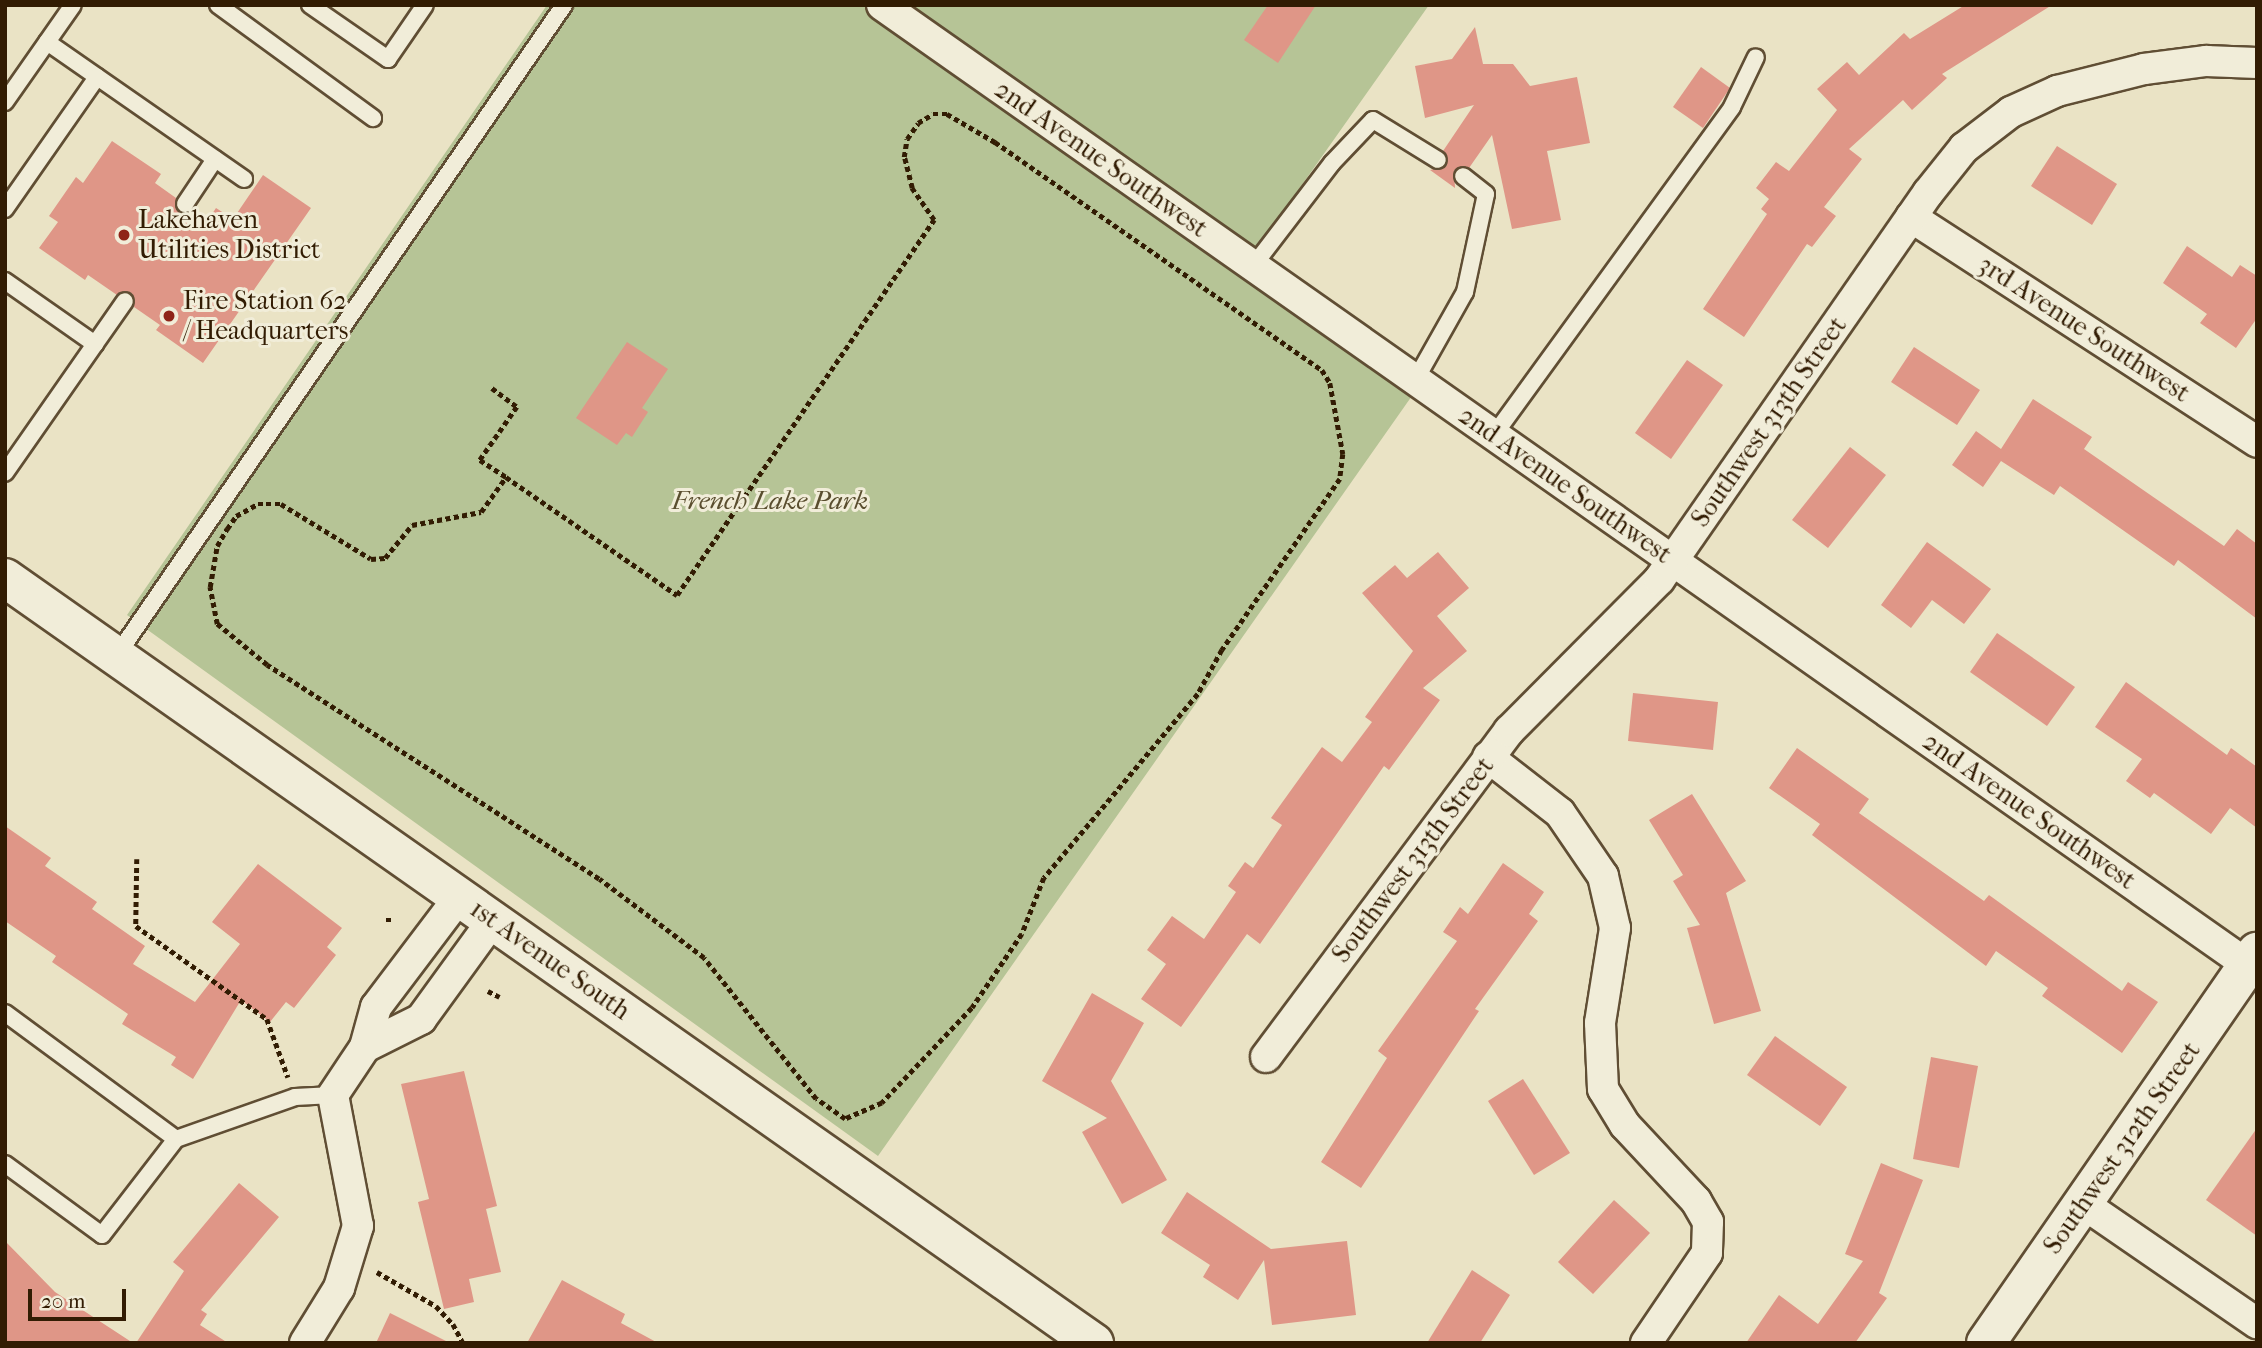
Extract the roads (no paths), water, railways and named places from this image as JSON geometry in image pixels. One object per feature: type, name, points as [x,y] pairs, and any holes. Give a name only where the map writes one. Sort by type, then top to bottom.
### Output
[{"type":"main road","name":"1st Avenue South","points":[[5,578],[1094,1343]]},
{"type":"main road","name":"Southwest 312th Street","points":[[1986,1343],[2085,1205],[2252,959]]},
{"type":"street","name":"2nd Avenue Southwest","points":[[881,5],[1672,561],[2252,959]]},
{"type":"street","name":"Southwest 313th Street","points":[[1266,1057],[1488,757],[1551,686],[1644,598],[1949,165],[1993,123],[2057,91],[2127,74],[2206,61],[2257,63]]},
{"type":"street","name":"3rd Avenue Southwest","points":[[1911,217],[2257,442]]},
{"type":"street","points":[[1488,757],[1560,813],[1603,876],[1615,928],[1600,1023],[1603,1089],[1625,1125],[1696,1201],[1708,1222],[1707,1253],[1646,1343]]},
{"type":"street","points":[[305,1343],[339,1288],[358,1226],[333,1095],[365,1047],[376,1007],[460,896]]},
{"type":"street","points":[[365,1047],[421,1019],[493,920]]},
{"type":"street","points":[[2085,1205],[2257,1323]]},
{"type":"lane","points":[[5,102],[73,5]]},
{"type":"lane","points":[[218,5],[373,118]]},
{"type":"lane","points":[[310,5],[388,59],[425,5]]},
{"type":"lane","points":[[117,655],[564,5]]},
{"type":"lane","points":[[47,42],[244,179]]},
{"type":"lane","points":[[1494,435],[1732,107],[1756,57]]},
{"type":"lane","points":[[5,209],[97,77]]},
{"type":"lane","points":[[1254,265],[1332,163],[1373,120],[1438,160]]},
{"type":"lane","points":[[185,204],[215,159]]},
{"type":"lane","points":[[1416,379],[1465,292],[1486,194],[1463,176]]},
{"type":"lane","points":[[5,281],[95,344]]},
{"type":"lane","points":[[5,473],[125,301]]},
{"type":"lane","points":[[5,1013],[176,1139]]},
{"type":"lane","points":[[5,1164],[102,1235],[176,1139],[295,1097],[333,1095]]},
{"type":"place","name":"Lakehaven Utilities District","points":[[124,235]]},
{"type":"place","name":"Fire Station 62 / Headquarters","points":[[169,316]]},
{"type":"park label","name":"French Lake Park","points":[[770,501]]}]
